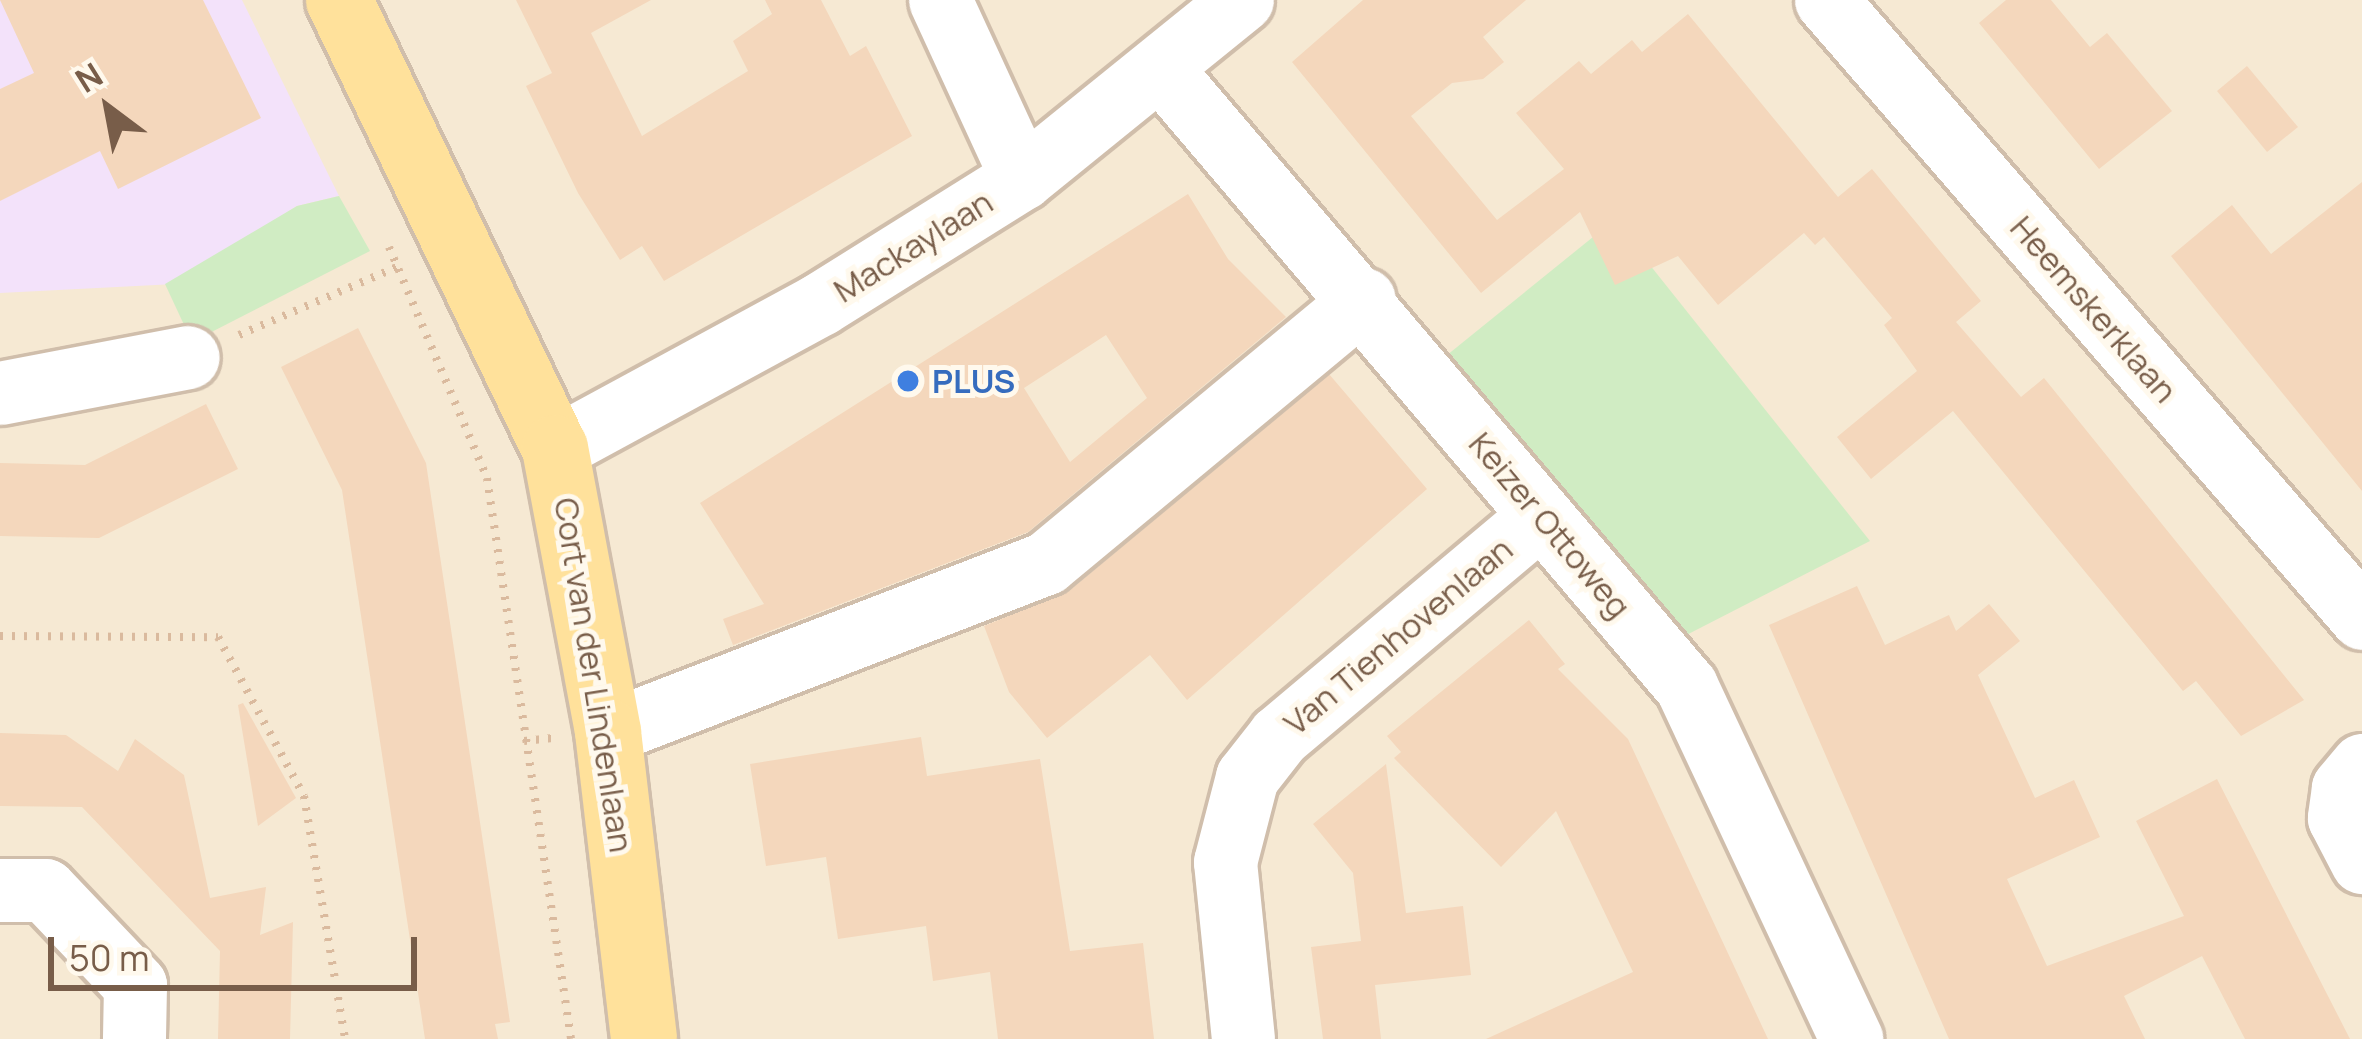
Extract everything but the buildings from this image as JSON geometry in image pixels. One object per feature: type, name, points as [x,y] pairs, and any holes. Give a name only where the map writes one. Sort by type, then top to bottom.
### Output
[{"type":"main road","name":"Cort van der Lindenlaan","points":[[339,0],[556,448],[608,732],[644,1039]]},
{"type":"street","points":[[940,0],[1022,178]]},
{"type":"street","name":"Mackaylaan","points":[[556,448],[820,304],[1022,178],[1242,0]]},
{"type":"street","name":"Heemskerklaan","points":[[1826,0],[2362,618]]},
{"type":"street","name":"Keizer Ottoweg","points":[[1160,68],[1364,299],[1686,686],[1851,1039]]},
{"type":"street","points":[[608,732],[1046,563],[1364,299]]},
{"type":"street","points":[[0,393],[188,357]]},
{"type":"street","name":"Van Tienhovenlaan","points":[[1243,1039],[1225,862],[1247,777],[1279,736],[1540,516]]},
{"type":"street","points":[[2362,765],[2344,788],[2339,818],[2362,862]]},
{"type":"street","points":[[0,890],[45,890],[135,985],[134,1039]]},
{"type":"path","points":[[382,228],[487,478],[571,1039]]},
{"type":"path","points":[[188,357],[398,267]]},
{"type":"path","points":[[0,636],[218,638],[304,796],[345,1039]]},
{"type":"shaded area","points":[[0,0],[2362,0],[2362,1039],[0,1039]]},
{"type":"shaded area","points":[[0,0],[242,0],[339,196],[297,206],[175,284],[0,293]]},
{"type":"green space","points":[[339,196],[370,251],[192,342],[165,284],[297,206]]},
{"type":"green space","points":[[1614,220],[1870,541],[1663,647],[1436,364]]},
{"type":"place","name":"PLUS","points":[[908,381]]}]
